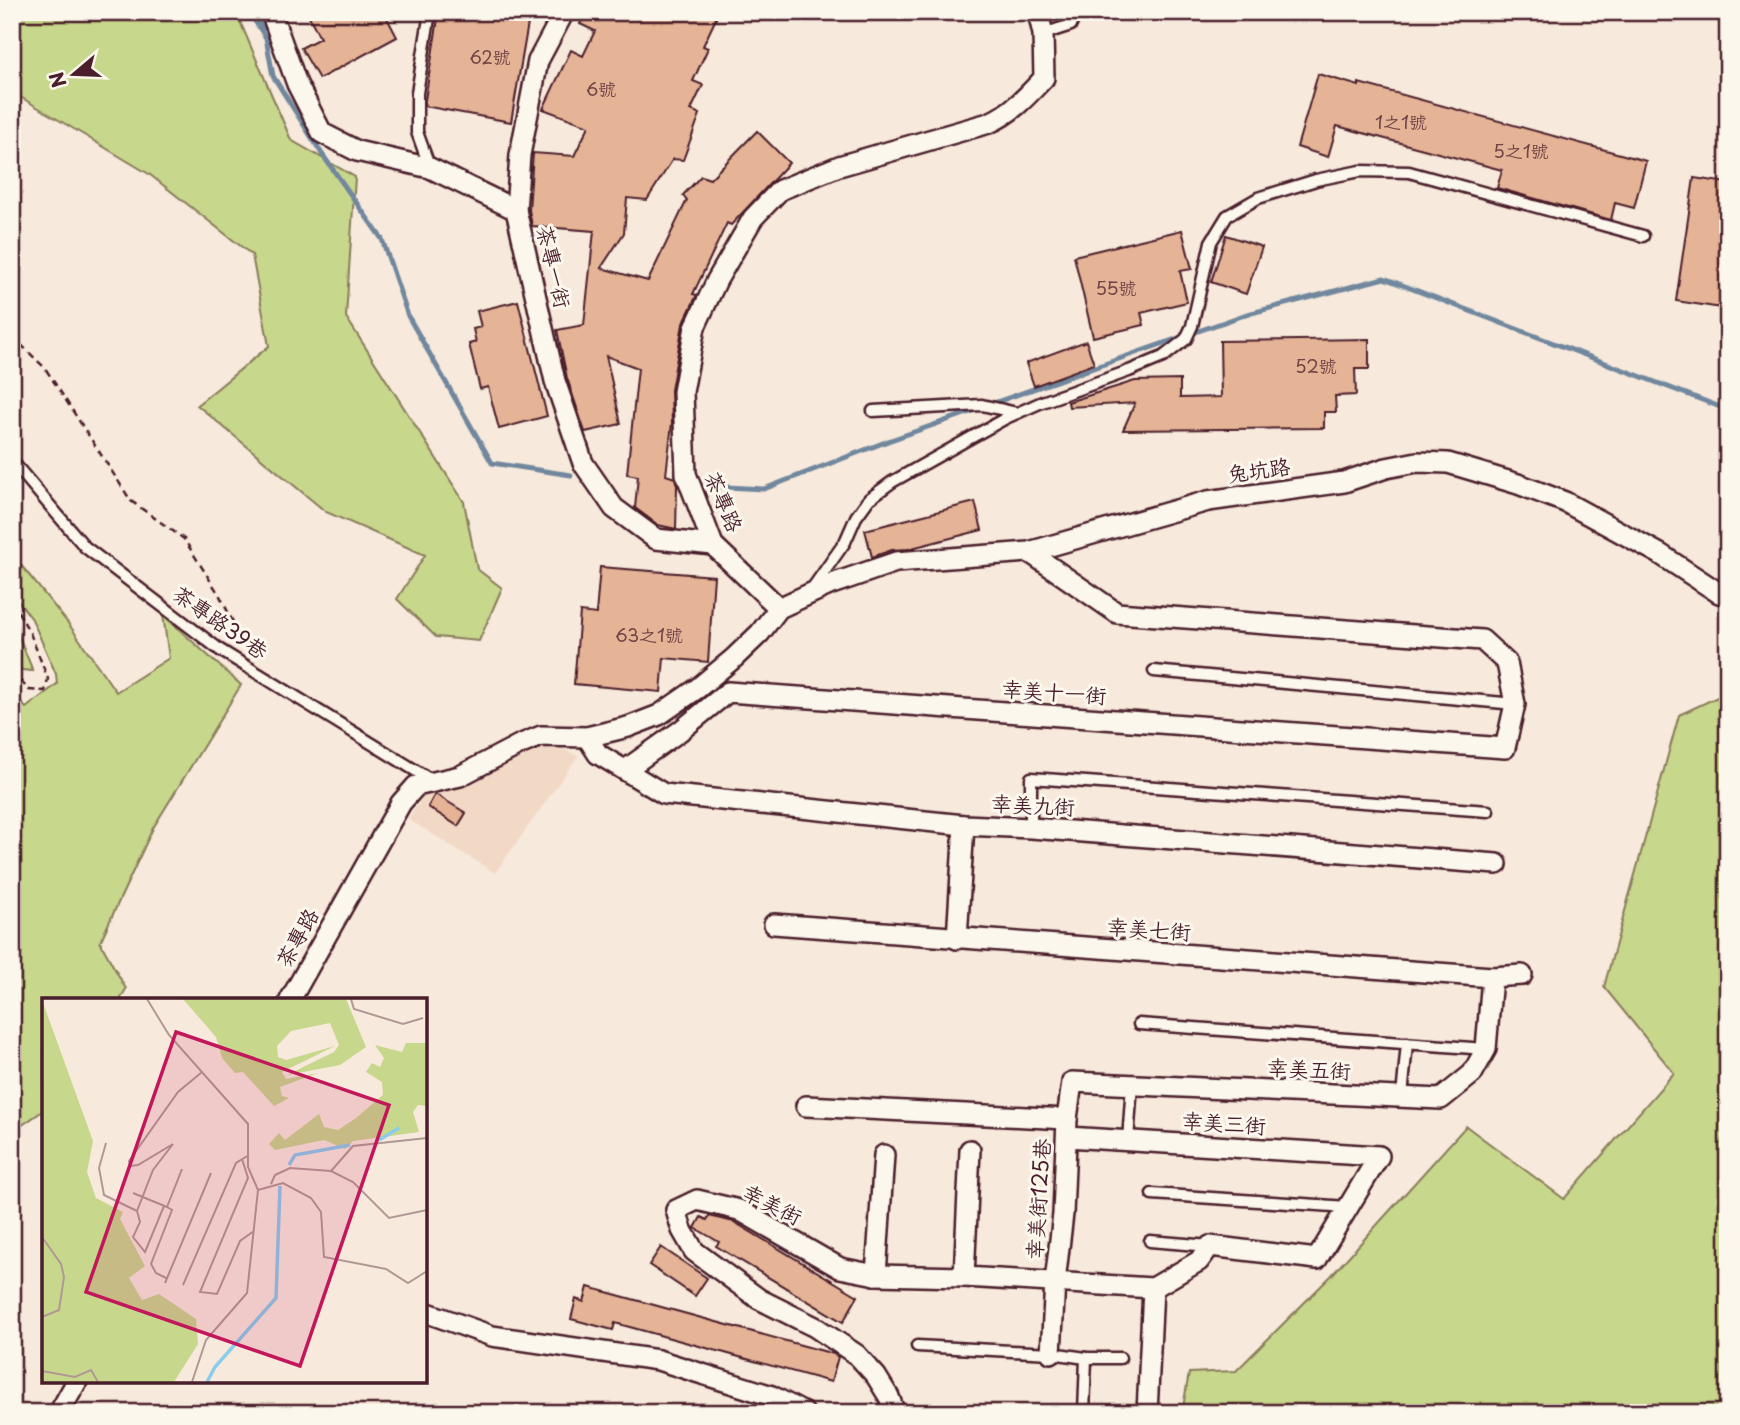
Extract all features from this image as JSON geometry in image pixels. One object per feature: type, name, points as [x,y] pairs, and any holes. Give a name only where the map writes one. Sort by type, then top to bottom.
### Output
[{"type":"street","name":"茶專一街","points":[[271,12],[297,84],[322,133],[357,151],[430,168],[516,210],[555,381],[583,463],[614,508],[656,538],[713,545]]},
{"type":"street","points":[[516,210],[520,155],[538,61],[564,12]]},
{"type":"street","name":"茶專路","points":[[291,998],[401,803],[416,786],[460,776],[541,736],[587,737],[628,727],[659,715],[698,688],[734,658],[760,633],[779,608],[713,545],[686,474],[683,392],[695,327],[717,280],[753,218],[780,190],[839,166],[989,123],[1007,115],[1044,78],[1043,34],[1038,12]]},
{"type":"street","name":"兔坑路","points":[[779,608],[896,562],[1029,552],[1208,501],[1344,482],[1387,468],[1417,462],[1448,463],[1518,484],[1564,502],[1660,554],[1719,593],[1728,595]]},
{"type":"street","points":[[1029,552],[1116,613],[1482,640],[1507,663],[1516,704]]},
{"type":"street","name":"幸美十一街","points":[[625,770],[680,731],[728,692],[1505,748],[1516,704]]},
{"type":"street","name":"幸美九街","points":[[587,737],[598,754],[664,794],[964,825],[1497,864]]},
{"type":"street","points":[[957,939],[964,825]]},
{"type":"street","name":"幸美七街","points":[[774,923],[957,939],[1492,977],[1522,975]]},
{"type":"street","name":"幸美五街","points":[[1067,1128],[1072,1082],[1441,1099],[1472,1074],[1486,1049],[1492,977]]},
{"type":"street","name":"幸美三街","points":[[806,1105],[1067,1128],[1128,1141],[1379,1156],[1348,1207]]},
{"type":"street","name":"幸美街125巷","points":[[1051,1353],[1055,1282],[1063,1214],[1067,1128]]},
{"type":"street","points":[[964,1277],[970,1150]]},
{"type":"street","points":[[876,1275],[884,1155]]},
{"type":"street","name":"幸美街","points":[[895,1413],[889,1396],[858,1355],[815,1327],[759,1299],[694,1251],[682,1230],[676,1210],[697,1200],[739,1210],[840,1268],[876,1275],[964,1277],[1153,1288]]},
{"type":"street","points":[[1147,1413],[1153,1288],[1199,1261],[1210,1246],[1317,1259],[1348,1207]]},
{"type":"street","points":[[427,1313],[492,1336],[658,1360],[772,1396],[804,1413]]},
{"type":"street","points":[[59,1413],[76,1383]]},
{"type":"lane","points":[[430,12],[417,93],[418,132],[430,168]]},
{"type":"lane","points":[[1043,34],[1071,24],[1076,12]]},
{"type":"lane","points":[[807,595],[829,567],[869,499],[892,482],[1018,413],[1163,357],[1186,339],[1192,326],[1211,242],[1227,216],[1258,198],[1316,180],[1360,171],[1409,172],[1643,236]]},
{"type":"lane","points":[[873,411],[982,405],[1018,413]]},
{"type":"lane","name":"茶專路39巷","points":[[12,461],[85,547],[219,650],[434,782]]},
{"type":"lane","points":[[1154,671],[1516,704]]},
{"type":"lane","points":[[1031,828],[1031,778],[1488,811]]},
{"type":"lane","points":[[1139,1024],[1486,1049]]},
{"type":"lane","points":[[1402,1097],[1407,1044]]},
{"type":"lane","points":[[1128,1141],[1132,1084]]},
{"type":"lane","points":[[1152,1194],[1348,1207]]},
{"type":"lane","points":[[1150,1241],[1210,1246]]},
{"type":"lane","points":[[917,1346],[1120,1358]]},
{"type":"lane","points":[[1084,1413],[1086,1358]]},
{"type":"path","points":[[12,336],[45,368],[131,501],[184,539],[220,596],[258,674]]},
{"type":"path","points":[[12,601],[30,633],[48,679],[45,691],[29,690],[12,672]]},
{"type":"shaded area","points":[[544,745],[578,756],[495,873],[408,819],[423,797],[463,783],[527,749]]},
{"type":"green space","points":[[12,12],[236,12],[291,140],[355,177],[346,317],[464,502],[477,569],[502,588],[479,641],[436,637],[397,599],[425,555],[326,512],[197,405],[269,346],[252,255],[149,174],[12,92]]},
{"type":"green space","points":[[12,554],[68,623],[116,692],[169,658],[163,615],[241,685],[153,828],[100,942],[126,989],[121,998],[42,998],[42,1111],[12,1132],[12,692],[26,708],[57,684],[56,674],[32,619],[12,593]]},
{"type":"green space","points":[[12,624],[33,671],[22,670],[12,660]]},
{"type":"green space","points":[[1728,692],[1728,1413],[1182,1413],[1189,1373],[1236,1371],[1331,1276],[1466,1126],[1564,1199],[1674,1073],[1604,987],[1679,715]]},
{"type":"building","points":[[307,12],[384,12],[397,37],[319,79],[301,48],[320,38]]},
{"type":"building","points":[[439,12],[530,12],[511,122],[424,106]]},
{"type":"building","points":[[586,12],[719,12],[703,46],[708,48],[693,81],[703,85],[691,110],[700,114],[683,160],[673,159],[647,200],[627,198],[624,233],[601,268],[648,281],[687,200],[683,195],[701,176],[710,179],[757,131],[789,163],[731,225],[727,223],[693,294],[697,295],[683,324],[671,390],[672,423],[666,475],[675,478],[677,486],[676,529],[658,525],[635,508],[638,476],[627,474],[638,368],[606,356],[621,424],[585,432],[567,378],[557,330],[584,325],[594,231],[532,226],[529,210],[533,153],[574,156],[589,126],[543,109],[571,50],[583,56],[595,31],[580,24]]},
{"type":"building","points":[[1318,74],[1646,161],[1634,208],[1615,203],[1611,220],[1497,188],[1502,170],[1337,126],[1328,157],[1297,147]]},
{"type":"building","points":[[1694,178],[1728,183],[1728,309],[1676,301]]},
{"type":"building","points":[[1182,230],[1192,269],[1180,271],[1187,302],[1141,313],[1144,325],[1093,337],[1074,256]]},
{"type":"building","points":[[1226,235],[1262,247],[1246,294],[1211,282]]},
{"type":"building","points":[[518,301],[547,416],[499,429],[488,387],[480,389],[469,344],[476,342],[473,329],[481,327],[477,311]]},
{"type":"building","points":[[1369,339],[1369,369],[1355,369],[1356,395],[1335,396],[1336,412],[1324,412],[1324,428],[1123,430],[1135,403],[1069,407],[1068,402],[1135,381],[1180,380],[1180,398],[1221,397],[1220,341]]},
{"type":"building","points":[[1086,341],[1094,364],[1034,386],[1026,363]]},
{"type":"building","points":[[975,502],[982,530],[872,557],[865,530]]},
{"type":"building","points":[[600,567],[714,576],[708,662],[664,658],[661,692],[574,684],[580,612],[596,614]]},
{"type":"building","points":[[435,794],[466,813],[458,826],[428,807]]},
{"type":"building","points":[[709,1216],[734,1222],[858,1296],[843,1322],[716,1246],[719,1242],[695,1228],[701,1217],[707,1220]]},
{"type":"building","points":[[661,1247],[707,1278],[695,1296],[649,1265]]},
{"type":"building","points":[[588,1287],[834,1354],[838,1357],[831,1382],[615,1323],[613,1330],[571,1319],[576,1299],[584,1302]]},
{"type":"waterway","points":[[249,12],[266,38],[273,76],[322,154],[382,239],[408,316],[492,463],[571,475]]},
{"type":"waterway","points":[[258,12],[263,29]]},
{"type":"waterway","points":[[988,405],[1244,315],[1384,278],[1728,410]]},
{"type":"waterway","points":[[707,486],[764,489],[979,409]]}]
